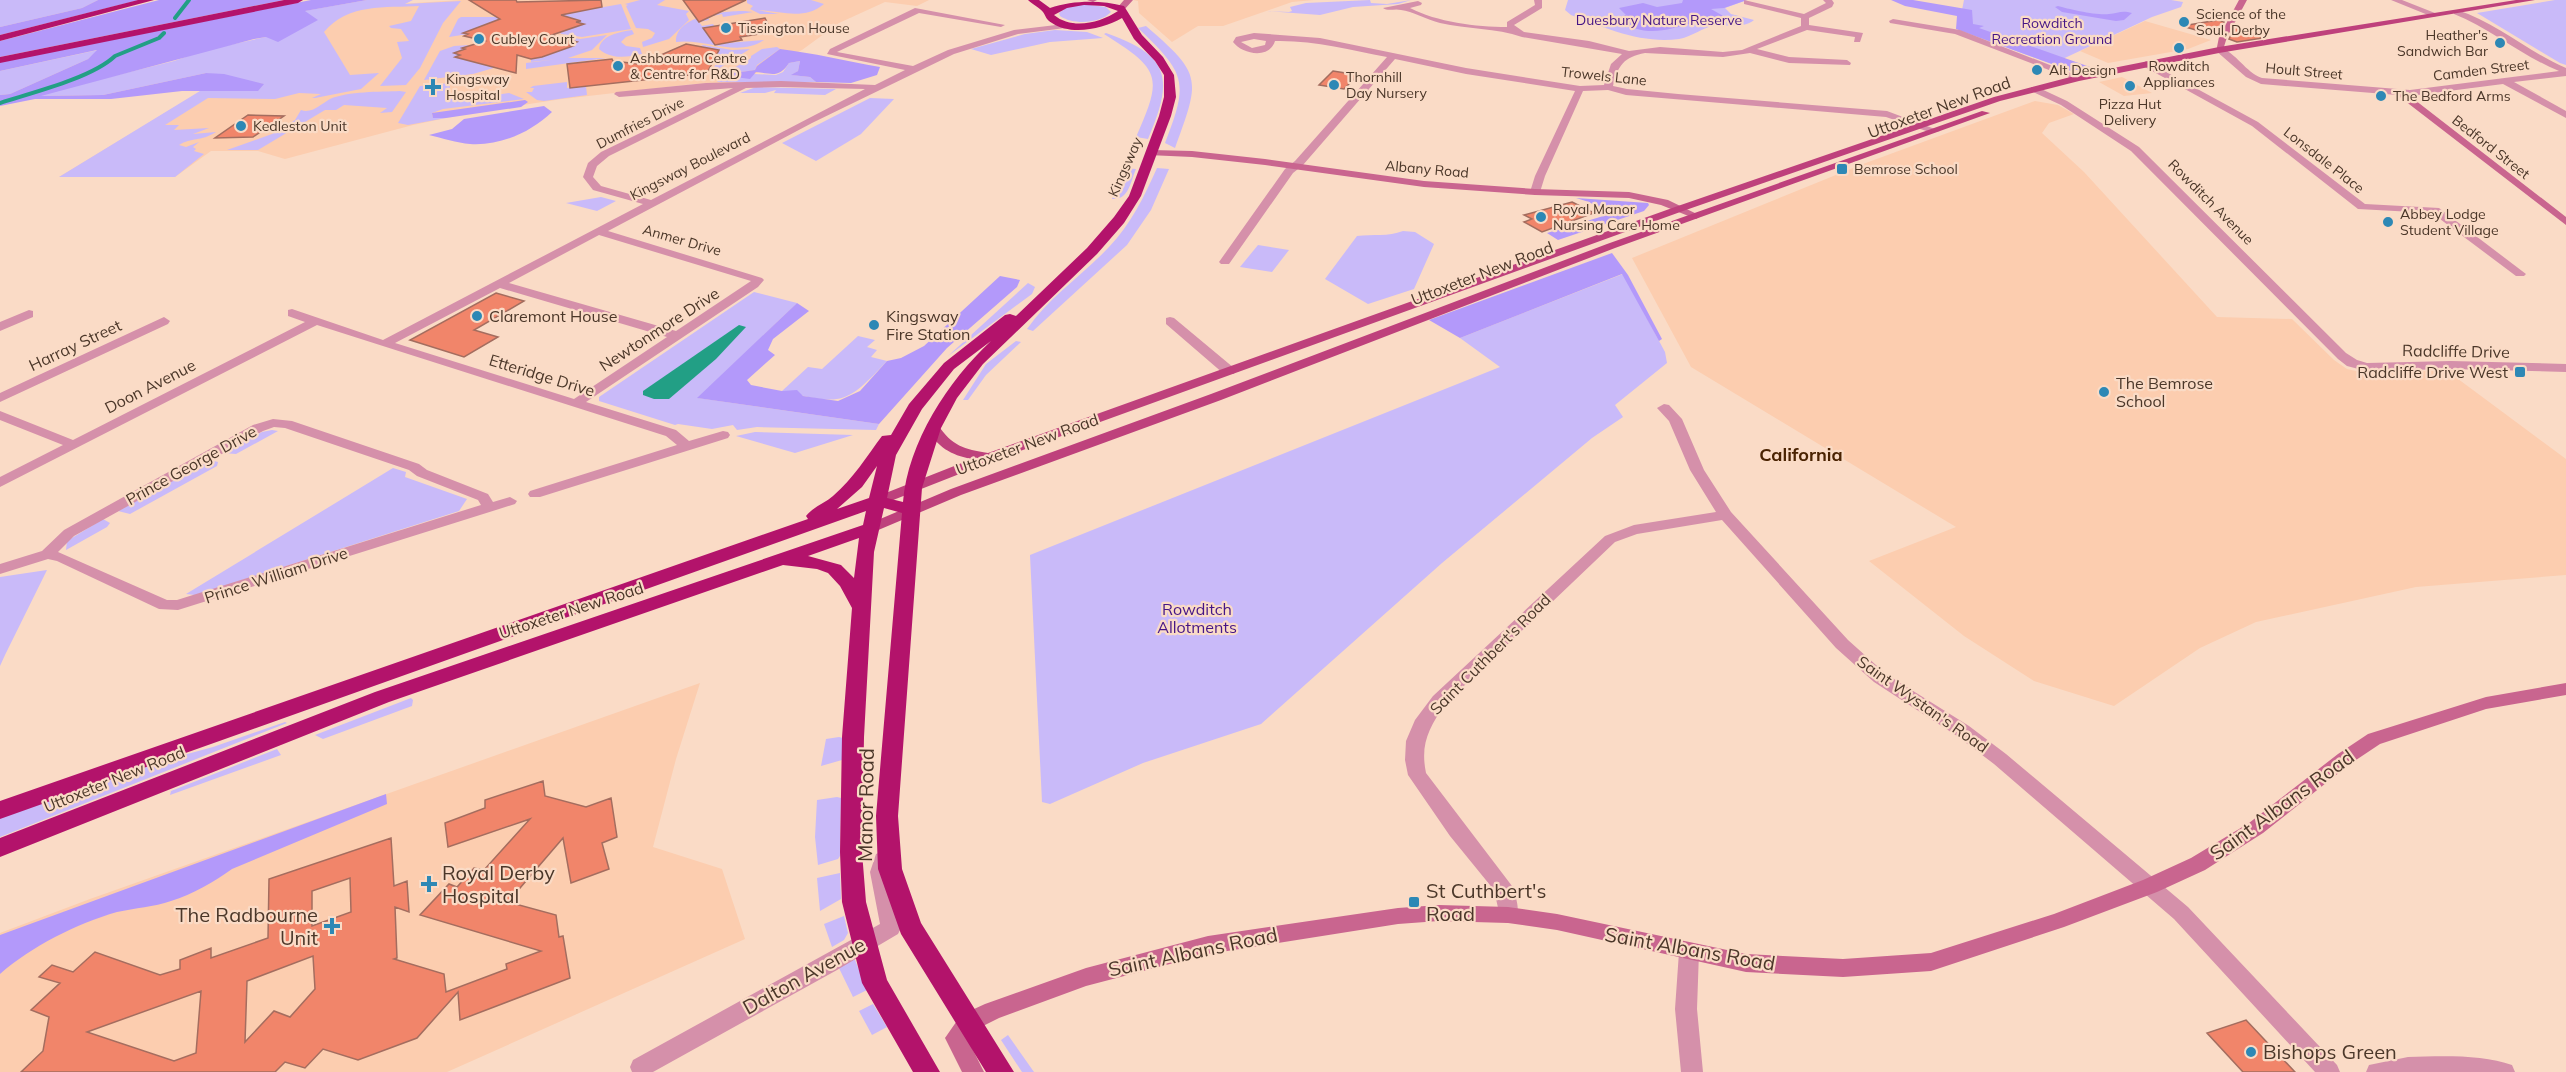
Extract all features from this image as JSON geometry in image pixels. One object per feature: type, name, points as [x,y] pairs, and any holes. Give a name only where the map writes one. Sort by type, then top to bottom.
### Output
[{"type":"highway","points":[[0,38],[148,0]]},
{"type":"highway","points":[[0,60],[298,0]]},
{"type":"highway","points":[[1033,0],[1054,21],[1073,26],[1106,22],[1124,7]]},
{"type":"highway","points":[[1074,0],[1082,1]]},
{"type":"highway","points":[[1049,14],[1062,4],[1092,0],[1124,7]]},
{"type":"highway","name":"Kingsway","points":[[912,510],[914,488],[933,428],[950,397],[978,362],[1092,251],[1119,220],[1135,196],[1152,153],[1170,97],[1171,85],[1169,75],[1159,59],[1127,35],[1124,7]]},
{"type":"highway","points":[[1087,26],[1127,35]]},
{"type":"highway","name":"Kingsway","points":[[871,528],[888,455],[915,407],[938,377],[969,348],[1027,305],[1047,294]]},
{"type":"highway","points":[[789,533],[838,501],[856,483],[883,445],[915,407]]},
{"type":"highway","points":[[878,501],[912,510]]},
{"type":"highway","name":"Uttoxeter New Road","points":[[0,810],[878,501]]},
{"type":"highway","name":"Manor Road","points":[[912,510],[897,676],[887,843],[892,879],[910,927],[1001,1072]]},
{"type":"highway","name":"Manor Road","points":[[871,528],[865,552],[853,727],[850,852],[854,902],[875,983],[927,1072]]},
{"type":"highway","name":"Uttoxeter New Road","points":[[0,848],[382,697],[871,528]]},
{"type":"highway","points":[[778,561],[811,562],[836,570],[847,579],[861,608]]},
{"type":"main road","name":"Uttoxeter New Road","points":[[871,528],[912,510],[1696,216],[2073,79],[2219,50],[2531,0]]},
{"type":"main road","name":"Uttoxeter New Road","points":[[878,501],[990,457],[1917,124],[2037,91]]},
{"type":"main road","points":[[933,428],[940,441],[950,449],[990,457]]},
{"type":"street","points":[[1512,29],[1510,24],[1539,6],[1538,0]]},
{"type":"street","points":[[1747,2],[1806,16],[1829,5],[1827,0]]},
{"type":"street","points":[[2219,50],[2223,37],[2243,0]]},
{"type":"street","points":[[2395,0],[2436,15]]},
{"type":"street","points":[[1387,8],[1403,8],[1418,3]]},
{"type":"street","points":[[1403,8],[1435,19],[1494,30],[1512,29],[1522,34],[1589,44],[1628,54],[1652,51],[1727,55],[1749,50],[1764,42],[1800,32],[1805,27],[1806,16]]},
{"type":"street","points":[[914,69],[831,54],[918,10],[1001,25]]},
{"type":"street","points":[[2457,12],[2479,20],[2549,64],[2566,72]]},
{"type":"street","points":[[1017,32],[1049,14]]},
{"type":"street","points":[[1893,21],[1957,32],[2073,79]]},
{"type":"street","points":[[972,30],[990,23]]},
{"type":"street","points":[[1017,32],[1073,26]]},
{"type":"street","points":[[1805,27],[1861,37]]},
{"type":"street","name":"Kingsway Boulevard","points":[[384,344],[496,283],[876,87],[951,52],[1017,32]]},
{"type":"street","name":"Trowels Lane","points":[[1271,39],[1305,38],[1580,89],[1608,87],[1626,92],[1678,98],[1887,114],[1935,131]]},
{"type":"street","points":[[1749,50],[1789,60],[1847,63]]},
{"type":"street","name":"Hoult Street","points":[[2219,50],[2232,56],[2249,76],[2261,81],[2399,92]]},
{"type":"street","points":[[1608,87],[1618,61],[1628,54]]},
{"type":"street","points":[[1224,262],[1282,180],[1393,56]]},
{"type":"street","name":"Lonsdale Place","points":[[2146,64],[2255,124],[2362,207],[2435,210],[2520,274]]},
{"type":"street","name":"Camden Street","points":[[2399,92],[2410,93],[2566,72]]},
{"type":"street","points":[[2503,80],[2566,115]]},
{"type":"street","points":[[619,94],[681,87],[744,85],[876,87]]},
{"type":"street","name":"Dumfries Drive","points":[[651,203],[597,188],[588,177],[589,169],[605,153],[728,95],[744,85]]},
{"type":"street","points":[[1535,192],[1540,176],[1580,89]]},
{"type":"street","name":"Rowditch Avenue","points":[[2037,91],[2064,103],[2141,154],[2347,360]]},
{"type":"street","name":"Bedford Street","points":[[2399,92],[2560,213],[2566,222]]},
{"type":"street","name":"Albany Road","points":[[1152,153],[1295,167],[1391,181],[1535,192],[1629,195],[1654,200],[1696,216]]},
{"type":"street","name":"Anmer Drive","points":[[596,231],[758,280]]},
{"type":"street","name":"Newtonmore Drive","points":[[576,403],[754,285],[758,280]]},
{"type":"street","points":[[496,283],[678,336]]},
{"type":"street","name":"Etteridge Drive","points":[[292,313],[671,433],[682,440],[685,446]]},
{"type":"street","points":[[0,327],[29,314]]},
{"type":"street","name":"Harray Street","points":[[0,399],[164,321]]},
{"type":"street","name":"Doon Avenue","points":[[0,483],[316,321]]},
{"type":"street","points":[[1170,321],[1229,371]]},
{"type":"street","name":"Radcliffe Drive","points":[[2347,360],[2366,367],[2451,364],[2566,368]]},
{"type":"street","name":"Saint Wystan's Road","points":[[1664,408],[1675,420],[1697,470],[1725,515],[1805,605],[1862,663],[2000,759],[2181,913],[2329,1072]]},
{"type":"street","points":[[0,415],[74,445]]},
{"type":"street","name":"Prince George Drive","points":[[0,569],[47,554],[69,533],[258,428],[273,423],[288,424],[414,467],[422,473],[483,497],[489,507]]},
{"type":"street","points":[[535,494],[575,476],[723,435]]},
{"type":"street","name":"Prince William Drive","points":[[47,554],[61,558],[165,605],[178,605],[510,501]]},
{"type":"street","name":"Saint Cuthbert's Road","points":[[1509,915],[1508,903],[1502,886],[1457,831],[1417,775],[1414,746],[1421,724],[1448,692],[1610,539],[1634,530],[1725,515]]},
{"type":"street","name":"Saint Albans Road","points":[[969,1022],[1056,986],[1208,945],[1398,916],[1438,913],[1509,915],[1557,922],[1746,963],[1795,967],[1897,966],[1930,962],[2056,921],[2150,886],[2198,864],[2256,828],[2344,759],[2374,739],[2486,703],[2566,689]]},
{"type":"street","name":"Dalton Avenue","points":[[641,1067],[864,945],[891,927],[880,872],[887,843]]},
{"type":"street","points":[[1689,952],[1686,1009],[1692,1072]]},
{"type":"street","points":[[969,1022],[956,1038],[973,1072]]},
{"type":"street","points":[[2377,1072],[2394,1068],[2458,1067],[2504,1072]]},
{"type":"shaded area","name":"Kingsway Hospital","points":[[461,0],[929,0],[917,6],[885,2],[839,23],[802,50],[737,83],[693,84],[562,99],[470,113],[413,125],[285,159],[258,151],[211,151],[175,177],[59,177],[196,94],[224,74],[353,7]]},
{"type":"shaded area","points":[[1133,0],[1314,0],[1292,2],[1223,26],[1198,26],[1172,42],[1139,13],[1138,1]]},
{"type":"shaded area","points":[[2145,21],[2211,40],[2188,49],[2108,63],[2080,51]]},
{"type":"shaded area","points":[[2122,77],[2152,93],[2124,96],[2099,82]]},
{"type":"shaded area","name":"The Bemrose School","points":[[2035,101],[2058,105],[2074,114],[2049,123],[2042,133],[2084,172],[2217,317],[2292,319],[2334,360],[2347,369],[2369,374],[2446,370],[2566,459],[2566,575],[2416,587],[2256,622],[2200,648],[2114,706],[2034,681],[1964,636],[1869,561],[1956,527],[1691,367],[1632,258],[1863,164]]},
{"type":"shaded area","name":"Royal Derby Hospital","points":[[700,683],[676,759],[653,847],[722,869],[745,939],[447,1072],[0,1072],[0,933]]},
{"type":"green space","points":[[0,0],[98,0],[82,8],[0,27]]},
{"type":"green space","points":[[98,0],[139,0],[0,35],[0,27],[82,8]]},
{"type":"green space","points":[[159,0],[284,0],[0,57],[0,41]]},
{"type":"green space","points":[[311,0],[367,0],[305,11],[318,20],[278,42],[266,37],[254,39],[41,96],[103,95],[206,73],[224,74],[264,84],[258,91],[182,91],[111,99],[35,99],[0,106],[0,95],[10,94],[88,59],[97,50],[0,71],[0,62]]},
{"type":"green space","points":[[367,0],[413,0],[405,4],[461,1],[443,23],[420,68],[406,85],[380,86],[402,58],[397,42],[409,41],[401,29],[389,26],[411,21],[419,6],[380,7],[356,12],[344,16],[324,32],[350,75],[379,73],[361,89],[315,98],[312,98],[321,94],[299,93],[275,99],[208,98],[165,125],[179,125],[174,130],[209,128],[193,134],[216,132],[179,145],[186,147],[199,142],[193,147],[196,149],[194,151],[204,154],[175,177],[59,177],[200,91],[257,91],[263,84],[206,73],[103,95],[40,96],[41,94],[174,61],[206,50],[266,37],[317,20],[304,11]]},
{"type":"green space","points":[[640,0],[665,0],[657,5],[689,11],[686,14],[689,20],[669,39],[643,47],[642,42],[652,38],[655,33],[648,29],[636,28],[626,6],[628,5],[625,4]]},
{"type":"green space","points":[[747,0],[811,0],[824,4],[800,14],[757,10],[779,14],[760,14],[750,9],[753,6],[747,3]]},
{"type":"green space","points":[[1370,0],[1371,3],[1387,4],[1411,0],[1398,4],[1353,7],[1320,15],[1267,11],[1289,12],[1292,11],[1290,7],[1306,3]]},
{"type":"green space","name":"Duesbury Nature Reserve","points":[[1568,0],[1747,0],[1725,8],[1731,14],[1754,20],[1740,25],[1709,27],[1679,39],[1651,39],[1624,34],[1571,15],[1565,10]]},
{"type":"green space","points":[[1683,0],[1747,0],[1724,8],[1711,9],[1725,17],[1724,19],[1693,19],[1697,22],[1664,30],[1636,29],[1613,19],[1626,15],[1619,8],[1643,3],[1657,7],[1682,3]]},
{"type":"green space","points":[[1891,0],[1913,0],[1972,10],[1973,24],[1984,26],[1979,28],[2090,67],[2071,71],[1956,29],[1957,16],[1905,6]]},
{"type":"green space","name":"Rowditch Recreation Ground","points":[[1964,0],[2171,0],[2183,2],[2181,7],[2152,17],[2052,64],[1958,30]]},
{"type":"green space","points":[[2566,0],[2566,65],[2477,13]]},
{"type":"green space","points":[[621,4],[631,29],[582,37],[561,34],[558,30],[582,24],[576,22],[580,20],[558,15]]},
{"type":"green space","points":[[1083,4],[1106,7],[1111,12],[1100,19],[1086,22],[1072,21],[1060,16],[1059,13],[1067,7]]},
{"type":"green space","points":[[2055,7],[2098,14],[2132,13],[2124,20],[2116,21],[2062,12]]},
{"type":"green space","points":[[753,12],[723,17],[722,14],[699,22],[702,26],[713,24],[727,43],[764,40],[754,45],[732,47],[676,42],[678,33],[692,20],[714,14]]},
{"type":"green space","points":[[461,17],[517,17],[464,33],[468,34],[449,37]]},
{"type":"green space","points":[[1146,26],[1178,56],[1187,68],[1191,80],[1192,92],[1189,107],[1175,148],[1165,143],[1178,105],[1180,91],[1178,80],[1174,68],[1166,57],[1138,28]]},
{"type":"green space","points":[[632,30],[634,34],[621,42],[626,46],[640,48],[642,54],[614,56],[599,49],[600,44],[607,37]]},
{"type":"green space","points":[[1055,30],[1087,32],[1103,38],[1050,42],[991,55],[971,49],[1025,34]]},
{"type":"green space","points":[[1104,34],[1144,51],[1155,61],[1161,72],[1163,86],[1161,101],[1148,139],[1136,137],[1150,100],[1153,87],[1152,76],[1137,57]]},
{"type":"green space","points":[[560,35],[580,39],[607,35],[592,50],[568,58],[606,58],[526,69],[526,63],[558,59],[531,62],[531,59],[572,46],[570,45],[576,42],[568,39],[562,41],[558,37]]},
{"type":"green space","points":[[469,45],[455,53],[460,55],[456,57],[497,67],[473,74],[424,80],[440,51],[454,46]]},
{"type":"green space","points":[[701,46],[732,50],[750,49],[710,74],[716,64],[677,65],[710,49]]},
{"type":"green space","points":[[777,47],[780,49],[757,65],[755,70],[734,73],[776,75],[783,72],[789,63],[800,61],[798,71],[792,75],[810,77],[816,82],[717,82],[722,77],[720,75],[751,58],[762,49]]},
{"type":"green space","points":[[780,49],[880,67],[877,75],[851,83],[816,82],[810,77],[791,75],[798,71],[800,61],[789,63],[782,71],[775,74],[756,72],[750,79],[735,77],[734,73],[755,70]]},
{"type":"green space","points":[[98,50],[88,59],[10,94],[0,95],[0,71]]},
{"type":"green space","points":[[567,82],[567,88],[586,86],[587,95],[544,101],[537,100],[526,92],[532,92],[534,88],[530,88],[533,86]]},
{"type":"green space","points":[[450,83],[449,99],[509,93],[524,99],[443,109],[432,113],[433,118],[446,118],[408,125],[398,123],[420,86]]},
{"type":"green space","points":[[756,87],[836,89],[825,95],[774,93],[776,90],[765,93],[740,93]]},
{"type":"green space","points":[[364,92],[406,92],[392,112],[380,113],[387,108],[344,105],[336,110],[325,110],[258,150],[227,150],[272,134],[295,120],[301,110],[313,110],[337,96]]},
{"type":"green space","points":[[870,98],[894,99],[861,134],[816,161],[782,143]]},
{"type":"green space","points":[[525,100],[528,102],[521,107],[446,118],[433,118],[432,113]]},
{"type":"green space","points":[[544,106],[552,112],[535,126],[493,143],[470,144],[429,135],[452,129],[464,119]]},
{"type":"green space","points":[[1124,168],[1136,169],[1125,194],[1118,199],[1112,199]]},
{"type":"green space","points":[[1157,168],[1169,169],[1151,210],[1127,245],[1033,331],[1027,329],[1045,307],[1099,258],[1117,238],[1136,210]]},
{"type":"green space","points":[[601,197],[616,201],[597,211],[566,203]]},
{"type":"green space","points":[[1576,198],[1648,203],[1649,205],[1644,211],[1558,240],[1547,233],[1610,214],[1589,202]]},
{"type":"green space","points":[[1403,231],[1415,232],[1434,244],[1414,289],[1368,304],[1325,279],[1357,236],[1386,235]]},
{"type":"green space","points":[[1258,245],[1289,250],[1272,272],[1240,267]]},
{"type":"green space","points":[[1612,253],[1628,275],[1662,339],[1659,341],[1622,274],[1460,338],[1429,320]]},
{"type":"green space","name":"Rowditch Allotments","points":[[1623,274],[1665,352],[1667,363],[1615,405],[1623,417],[1592,438],[1442,563],[1261,724],[1143,763],[1050,804],[1042,802],[1030,555],[1500,367],[1460,338]]},
{"type":"green space","points":[[1000,276],[1020,280],[1017,287],[947,348],[879,424],[697,398],[797,303],[809,311],[773,339],[768,350],[775,355],[747,380],[751,385],[782,391],[797,390],[803,396],[838,401],[860,391],[887,361],[901,358],[924,346]]},
{"type":"green space","points":[[1028,283],[1035,287],[1032,294],[948,356]]},
{"type":"green space","points":[[754,292],[797,303],[698,398],[879,424],[876,430],[757,427],[737,430],[733,425],[712,429],[675,425],[599,401],[599,397]]},
{"type":"green space","points":[[858,336],[875,340],[867,347],[877,350],[871,357],[887,361],[861,387],[851,394],[831,400],[782,391],[808,367],[822,369]]},
{"type":"green space","points":[[1016,341],[1021,342],[986,375],[968,400],[963,400],[986,364]]},
{"type":"green space","points":[[278,431],[236,454],[222,453],[262,432]]},
{"type":"green space","points":[[755,432],[853,435],[795,453],[736,436]]},
{"type":"green space","points":[[210,460],[218,462],[217,466],[130,514],[118,511]]},
{"type":"green space","points":[[393,468],[406,472],[405,477],[467,499],[459,511],[195,595],[186,594]]},
{"type":"green space","points":[[103,519],[110,523],[107,527],[66,550],[67,541]]},
{"type":"green space","points":[[47,570],[5,655],[0,666],[0,577]]},
{"type":"green space","points":[[411,698],[412,706],[323,739],[315,735]]},
{"type":"green space","points":[[287,723],[0,837],[0,818],[169,759],[213,747]]},
{"type":"green space","points":[[843,738],[842,760],[821,766],[826,739]]},
{"type":"green space","points":[[277,749],[281,755],[170,795],[171,791]]},
{"type":"green space","points":[[386,794],[387,804],[232,869],[187,895],[158,905],[117,912],[70,930],[40,945],[0,974],[0,935]]},
{"type":"green space","points":[[841,798],[840,856],[838,859],[818,865],[815,837],[817,800]]},
{"type":"green space","points":[[840,873],[841,899],[820,911],[817,878]]},
{"type":"green space","points":[[844,916],[848,933],[844,940],[832,947],[824,924]]},
{"type":"green space","points":[[855,960],[867,990],[853,997],[837,964]]},
{"type":"green space","points":[[873,1004],[887,1027],[872,1035],[859,1011]]},
{"type":"green space","points":[[1008,1035],[1034,1072],[1022,1072],[1001,1040]]},
{"type":"water","points":[[739,325],[746,327],[716,359],[669,399],[654,399],[643,395],[643,391]]},
{"type":"building","points":[[469,0],[516,0],[517,2],[601,0],[602,7],[561,15],[584,24],[552,35],[577,42],[570,45],[573,46],[542,57],[531,59],[517,55],[516,73],[455,57],[460,55],[454,53],[465,49],[462,48],[485,41],[464,36],[468,34],[463,33],[500,19]]},
{"type":"building","points":[[683,0],[746,0],[699,22]]},
{"type":"building","name":"Tissington House","points":[[765,18],[772,32],[740,37],[742,40],[715,45],[703,28]]},
{"type":"building","points":[[2218,20],[2224,22],[2217,36],[2182,26]]},
{"type":"building","points":[[2235,27],[2263,38],[2237,42],[2229,39]]},
{"type":"building","name":"Ashbourne Centre & Centre for R&D","points":[[686,44],[719,50],[707,73],[570,88],[567,64],[612,59],[639,64],[651,63],[656,57]]},
{"type":"building","points":[[1333,71],[1358,75],[1344,89],[1319,85]]},
{"type":"building","points":[[248,115],[284,116],[253,137],[215,138]]},
{"type":"building","name":"Royal Manor Nursing Care Home","points":[[1572,202],[1594,213],[1542,232],[1524,222],[1532,219],[1524,215]]},
{"type":"building","name":"Claremont House","points":[[496,293],[524,301],[474,330],[498,337],[464,357],[410,340]]},
{"type":"building","name":"The Radbourne Unit","points":[[543,781],[545,796],[586,807],[611,798],[617,837],[602,843],[609,869],[571,883],[563,838],[508,902],[556,915],[559,937],[563,936],[570,978],[460,1020],[458,992],[417,1038],[358,1060],[323,1049],[305,1068],[285,1062],[275,1072],[21,1072],[43,1051],[49,1017],[31,1010],[60,983],[39,977],[52,965],[73,972],[95,952],[160,975],[180,969],[180,960],[211,948],[211,958],[268,938],[269,879],[391,838],[394,886],[407,881],[409,912],[395,907],[397,958],[394,959],[444,974],[446,992],[507,969],[506,964],[541,951],[420,915],[449,884],[457,887],[474,868],[484,870],[530,819],[448,847],[445,823],[485,808],[485,800]],"holes":[[[350,878],[351,912],[312,926],[312,891]],[[313,956],[315,989],[290,1017],[274,1011],[245,1042],[247,981]],[[201,991],[196,1053],[174,1061],[87,1032]]]},
{"type":"building","name":"Bishops Green","points":[[2246,1020],[2295,1072],[2243,1072],[2207,1033]]},
{"type":"waterway","points":[[175,18],[189,0]]},
{"type":"waterway","points":[[0,103],[77,78],[105,64],[115,56],[159,38],[164,33]]},
{"type":"place","name":"Science of the Soul, Derby","points":[[2184,22]]},
{"type":"place","name":"Tissington House","points":[[726,28]]},
{"type":"place","name":"Cubley Court","points":[[479,39]]},
{"type":"place","name":"Heather's Sandwich Bar","points":[[2500,43]]},
{"type":"place","name":"Rowditch Appliances","points":[[2179,48]]},
{"type":"place","name":"Ashbourne Centre & Centre for R&D","points":[[618,66]]},
{"type":"place","name":"Alt Design","points":[[2037,70]]},
{"type":"place","name":"Thornhill Day Nursery","points":[[1334,85]]},
{"type":"place","name":"Pizza Hut Delivery","points":[[2130,86]]},
{"type":"place","name":"Kingsway Hospital","points":[[433,87]]},
{"type":"place","name":"The Bedford Arms","points":[[2381,96]]},
{"type":"place","name":"Kedleston Unit","points":[[241,126]]},
{"type":"place","name":"Bemrose School","points":[[1842,169]]},
{"type":"place","name":"Royal Manor Nursing Care Home","points":[[1541,217]]},
{"type":"place","name":"Abbey Lodge Student Village","points":[[2388,222]]},
{"type":"place","name":"Claremont House","points":[[477,316]]},
{"type":"place","name":"Kingsway Fire Station","points":[[874,325]]},
{"type":"place","name":"Radcliffe Drive West","points":[[2520,372]]},
{"type":"place","name":"The Bemrose School","points":[[2104,392]]},
{"type":"place","name":"Royal Derby Hospital","points":[[429,884]]},
{"type":"place","name":"St Cuthbert's Road","points":[[1414,902]]},
{"type":"place","name":"The Radbourne Unit","points":[[332,926]]},
{"type":"place","name":"Bishops Green","points":[[2251,1052]]},
{"type":"district","name":"California","points":[[1801,455]]}]
